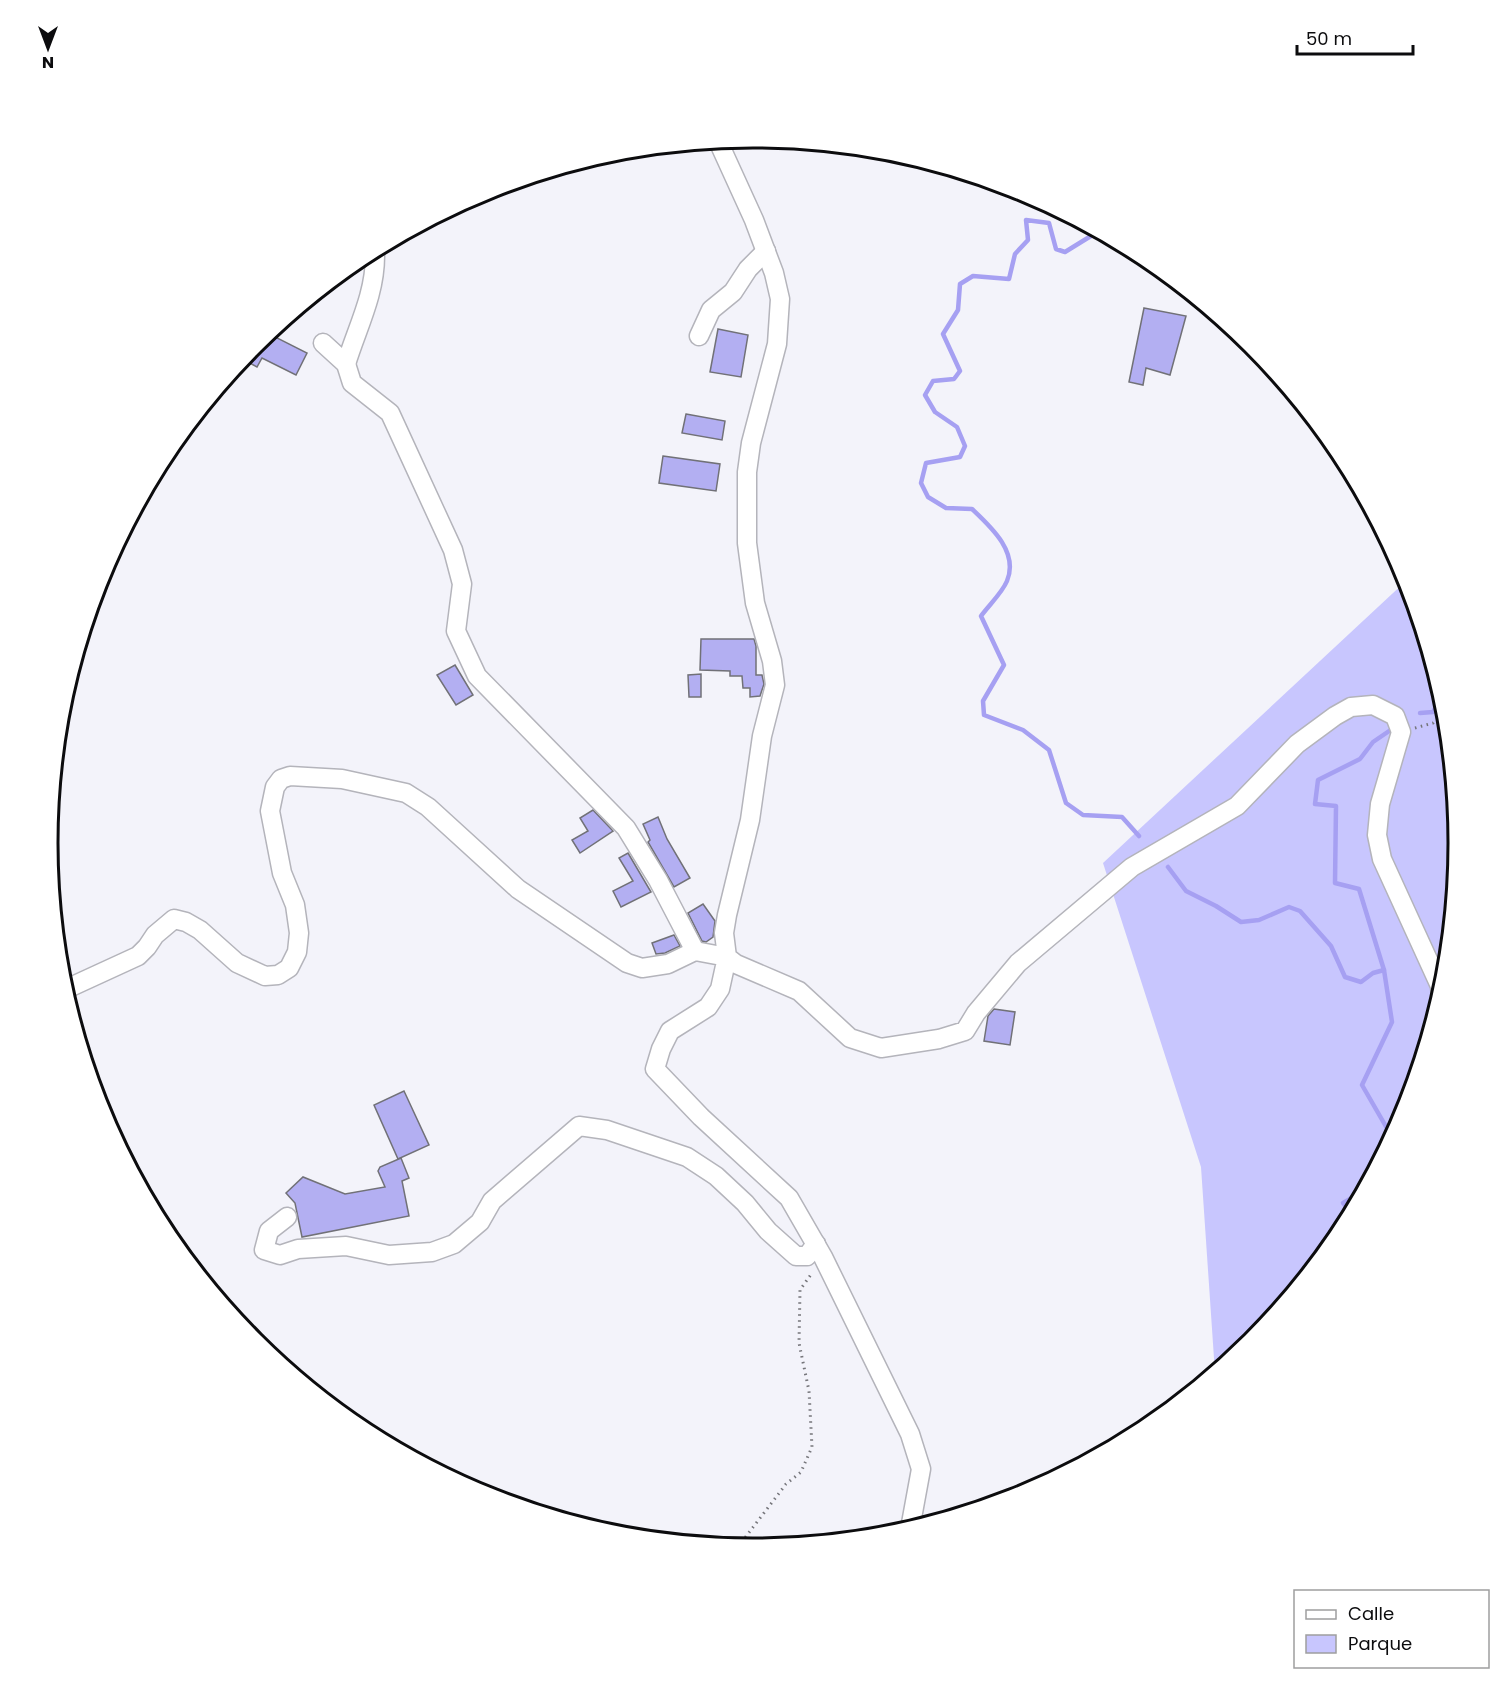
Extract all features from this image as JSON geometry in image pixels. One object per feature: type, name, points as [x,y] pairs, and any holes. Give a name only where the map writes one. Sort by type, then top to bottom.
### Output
[{"type":"street","points":[[721,149],[766,251],[780,298],[777,344],[751,443],[747,472],[747,543],[755,603],[772,661],[775,685],[762,736],[750,820],[727,915],[724,933],[727,957],[720,989],[708,1007],[670,1031],[661,1049],[655,1070],[701,1117],[789,1198],[820,1251],[910,1434],[921,1469],[912,1519]]},
{"type":"street","points":[[699,336],[711,309],[733,292],[748,269],[766,251]]},
{"type":"street","points":[[346,364],[371,296],[375,260]]},
{"type":"street","points":[[322,343],[346,364],[352,383],[390,413],[453,550],[462,584],[456,631],[477,676],[626,828],[658,880],[695,951]]},
{"type":"street","points":[[74,986],[138,956],[155,935],[174,919],[186,922],[200,930],[237,963],[265,976],[278,975],[289,968],[297,952],[299,933],[295,905],[282,873],[270,811],[275,787],[281,779],[290,776],[342,779],[406,793],[428,807],[518,888],[627,963],[642,968],[668,964],[695,951],[727,957],[736,964],[799,991],[850,1038],[881,1048],[939,1039],[964,1031],[975,1012],[1018,963],[1132,867],[1237,806],[1297,744],[1335,716],[1351,707],[1373,705],[1395,716],[1401,732],[1380,804],[1377,835],[1382,859],[1436,976]]},
{"type":"street","points":[[287,1217],[269,1232],[264,1250],[280,1255],[298,1249],[346,1246],[389,1256],[432,1252],[454,1245],[480,1222],[492,1201],[579,1126],[607,1130],[687,1157],[723,1183],[745,1203],[768,1232],[796,1257],[820,1251]]},
{"type":"path","points":[[1401,732],[1433,723],[1437,719]]},
{"type":"path","points":[[745,1538],[786,1484],[801,1472],[812,1447],[809,1391],[799,1344],[800,1290],[820,1251]]},
{"type":"green space","points":[[1400,587],[1425,663],[1435,707],[1443,752],[1447,798],[1447,888],[1443,934],[1425,1023],[1396,1109],[1355,1191],[1305,1266],[1276,1301],[1214,1364],[1201,1167],[1103,863]]},
{"type":"building","points":[[1144,308],[1186,316],[1170,375],[1146,368],[1143,385],[1129,382]]},
{"type":"building","points":[[718,329],[748,335],[741,377],[710,372]]},
{"type":"building","points":[[277,337],[307,353],[296,375],[262,358],[257,367],[251,364]]},
{"type":"building","points":[[686,414],[725,421],[722,440],[682,433]]},
{"type":"building","points":[[663,456],[720,464],[716,491],[659,483]]},
{"type":"building","points":[[701,639],[754,639],[756,675],[762,675],[764,684],[760,696],[750,697],[750,688],[743,688],[742,676],[730,676],[730,671],[700,670]]},
{"type":"building","points":[[455,665],[473,695],[456,705],[437,675]]},
{"type":"building","points":[[701,674],[701,697],[689,697],[688,675]]},
{"type":"building","points":[[593,810],[613,831],[580,853],[572,840],[588,831],[580,818]]},
{"type":"building","points":[[658,817],[667,839],[690,878],[674,887],[648,842],[650,840],[643,824]]},
{"type":"building","points":[[628,853],[651,892],[621,907],[613,891],[633,881],[619,858]]},
{"type":"building","points":[[703,904],[715,921],[713,937],[706,942],[702,941],[688,913]]},
{"type":"building","points":[[674,935],[680,946],[665,953],[656,954],[652,943]]},
{"type":"building","points":[[994,1009],[1015,1012],[1010,1045],[984,1041],[988,1016]]},
{"type":"building","points":[[404,1091],[429,1145],[398,1159],[374,1105]]},
{"type":"building","points":[[401,1158],[409,1178],[402,1181],[409,1216],[302,1237],[295,1203],[286,1193],[303,1177],[345,1194],[385,1187],[378,1171],[380,1167]]},
{"type":"waterway","points":[[1091,236],[1065,252],[1056,249],[1049,223],[1026,220],[1028,240],[1015,254],[1009,279],[973,276],[960,284],[958,310],[943,334],[960,371],[954,379],[933,381],[925,395],[935,412],[957,427],[965,446],[960,457],[926,463],[921,483],[928,497],[946,508],[972,509],[995,532],[1009,560],[1010,570],[1007,581],[981,616],[1004,665],[983,701],[984,715],[1023,730],[1049,750],[1066,803],[1083,815],[1122,817],[1139,836]]},
{"type":"waterway","points":[[1420,713],[1433,712],[1435,708]]},
{"type":"waterway","points":[[1387,1128],[1362,1085],[1392,1022],[1384,970],[1359,889],[1335,883],[1336,806],[1315,804],[1318,780],[1360,759],[1373,742],[1395,727]]},
{"type":"waterway","points":[[1168,867],[1186,891],[1241,922],[1259,920],[1289,907],[1300,911],[1331,946],[1345,977],[1361,982],[1373,973],[1384,970]]},
{"type":"waterway","points":[[1346,1206],[1343,1203],[1350,1199]]}]
